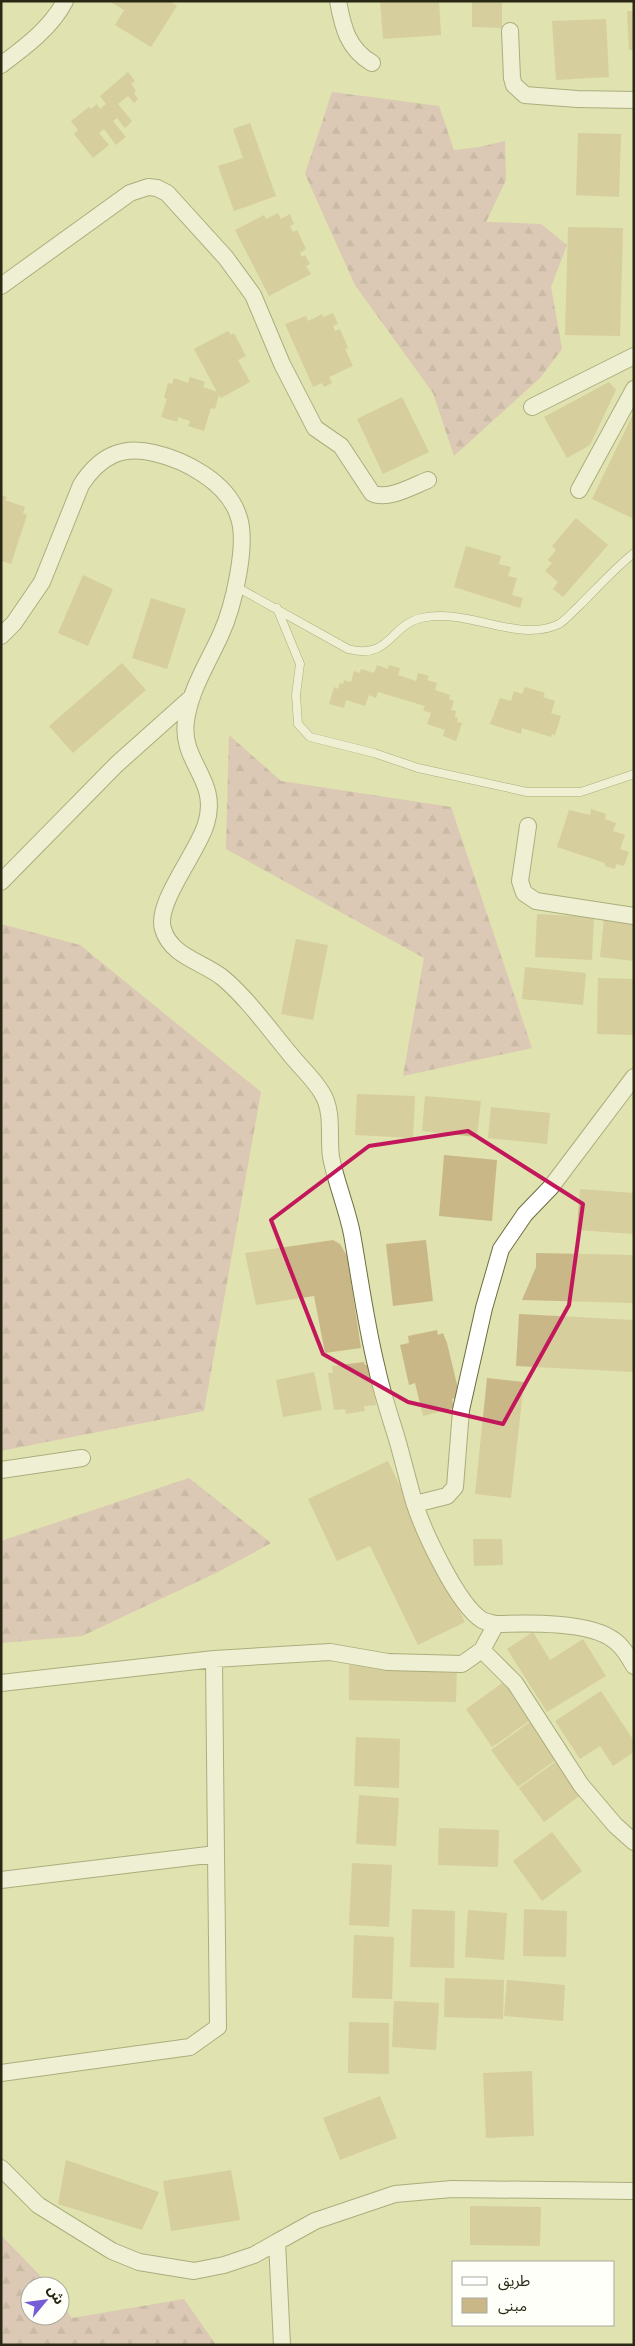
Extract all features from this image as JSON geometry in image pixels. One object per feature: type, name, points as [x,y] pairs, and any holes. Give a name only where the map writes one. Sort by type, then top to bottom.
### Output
[{"type":"street","points":[[1,65],[31,42],[58,14],[65,1]]},
{"type":"street","points":[[338,1],[341,19],[352,46],[358,54],[372,63]]},
{"type":"street","points":[[510,31],[512,78],[514,85],[525,95],[577,99],[634,100]]},
{"type":"street","points":[[1,286],[130,194],[143,187],[162,190],[174,198],[191,216],[250,289],[282,364],[314,428],[346,452],[372,494],[376,496],[394,493],[428,480]]},
{"type":"street","points":[[532,406],[634,356]]},
{"type":"street","points":[[579,490],[634,389]]},
{"type":"street","points":[[1,636],[14,624],[42,582],[81,485],[98,464],[122,450],[144,451],[167,456],[204,475],[229,498],[238,513],[242,531],[235,586],[231,607],[221,634],[199,678],[192,697],[186,716],[185,731],[190,752],[207,786],[210,810],[195,850],[169,898],[161,924],[164,934],[176,950],[222,978],[261,1020],[322,1093],[328,1113],[331,1156],[351,1229],[376,1368],[414,1504],[433,1548],[456,1589],[474,1613],[484,1621],[496,1624],[569,1625],[592,1631],[614,1640],[634,1666]]},
{"type":"street","points":[[1,882],[117,764],[192,697]]},
{"type":"street","points":[[528,826],[520,881],[524,894],[536,901],[634,916]]},
{"type":"street","points":[[414,1504],[447,1496],[455,1486],[461,1410],[484,1308],[501,1249],[525,1214],[551,1187],[634,1077]]},
{"type":"street","points":[[1,1470],[82,1458]]},
{"type":"street","points":[[1,1683],[214,1659],[330,1652],[388,1662],[462,1664],[482,1650],[496,1624]]},
{"type":"street","points":[[482,1650],[515,1683],[581,1785],[615,1825],[634,1842]]},
{"type":"street","points":[[1,2073],[190,2047],[218,2027],[214,1659]]},
{"type":"street","points":[[1,1880],[216,1854]]},
{"type":"street","points":[[1,2168],[38,2205],[112,2251],[139,2262],[194,2271],[224,2265],[254,2255],[315,2221],[396,2194],[452,2189],[634,2191]]},
{"type":"street","points":[[277,2242],[282,2345]]},
{"type":"lane","points":[[235,586],[348,649],[363,653],[380,648],[400,630],[419,619],[443,615],[536,632],[561,623],[634,553]]},
{"type":"lane","points":[[277,608],[300,664],[296,696],[298,724],[310,737],[374,753],[418,768],[527,792],[581,792],[634,774]]},
{"type":"highlighted area","points":[[468,1131],[583,1204],[569,1305],[503,1424],[408,1402],[323,1354],[271,1220],[369,1146]]},
{"type":"green space","points":[[332,92],[439,106],[454,150],[480,147],[505,141],[506,180],[486,222],[541,224],[567,245],[551,287],[562,349],[540,378],[454,456],[433,393],[355,285],[305,174]]},
{"type":"green space","points":[[229,735],[281,781],[451,807],[532,1048],[403,1076],[424,958],[226,849]]},
{"type":"green space","points":[[1,924],[80,945],[261,1092],[204,1411],[1,1451]]},
{"type":"green space","points":[[189,1478],[271,1543],[218,1572],[82,1636],[1,1643],[1,1541]]},
{"type":"green space","points":[[1,2235],[40,2276],[20,2276],[20,2326],[70,2326],[70,2315],[72,2318],[184,2299],[216,2345],[1,2345]]},
{"type":"building","points":[[109,1],[170,1],[177,6],[151,47],[115,25],[124,10]]},
{"type":"building","points":[[380,1],[439,1],[441,35],[383,39]]},
{"type":"building","points":[[472,1],[502,1],[502,28],[472,27]]},
{"type":"building","points":[[627,11],[634,11],[634,50],[629,50]]},
{"type":"building","points":[[606,19],[609,77],[556,80],[552,21]]},
{"type":"building","points":[[128,72],[135,81],[131,84],[136,91],[134,93],[138,99],[134,103],[128,96],[118,104],[132,121],[125,128],[117,118],[113,121],[126,137],[116,145],[104,129],[99,133],[109,145],[93,158],[74,134],[78,130],[71,121],[89,107],[91,109],[97,104],[100,109],[106,104],[100,96]]},
{"type":"building","points":[[250,123],[276,196],[234,211],[218,166],[243,158],[233,129]]},
{"type":"building","points":[[578,133],[621,134],[619,197],[576,195]]},
{"type":"building","points":[[278,213],[281,219],[290,214],[294,224],[290,226],[293,232],[297,230],[306,249],[300,253],[302,257],[305,255],[310,264],[306,266],[311,274],[269,296],[235,230],[264,215],[266,219]]},
{"type":"building","points":[[568,227],[623,228],[620,336],[565,335]]},
{"type":"building","points":[[333,313],[338,324],[333,326],[335,331],[340,329],[348,348],[345,349],[353,366],[329,377],[332,383],[324,387],[322,383],[313,387],[285,324],[306,316],[308,321],[322,314],[323,317]]},
{"type":"building","points":[[228,331],[231,335],[234,333],[246,356],[238,360],[250,382],[221,398],[219,395],[215,409],[211,408],[204,431],[188,426],[190,421],[178,417],[177,422],[161,417],[167,399],[164,398],[168,383],[172,384],[174,378],[188,383],[190,377],[205,382],[203,387],[217,392],[194,349]]},
{"type":"building","points":[[609,382],[616,390],[590,445],[567,458],[544,417]]},
{"type":"building","points":[[402,397],[429,452],[383,474],[357,419]]},
{"type":"building","points":[[634,412],[634,519],[592,499]]},
{"type":"building","points":[[1,495],[7,497],[5,500],[25,507],[23,513],[27,515],[11,564],[1,561]]},
{"type":"building","points":[[576,518],[608,545],[563,597],[553,589],[558,582],[545,571],[552,563],[548,560],[556,550],[552,546]]},
{"type":"building","points":[[466,546],[501,556],[499,564],[511,567],[508,576],[517,578],[512,595],[523,598],[520,608],[454,587]]},
{"type":"building","points":[[83,575],[113,589],[88,646],[58,633]]},
{"type":"building","points":[[151,598],[186,609],[167,669],[132,658]]},
{"type":"building","points":[[122,663],[146,690],[73,753],[49,726]]},
{"type":"building","points":[[377,665],[388,669],[389,665],[400,668],[398,675],[416,681],[418,673],[429,676],[427,680],[437,683],[435,690],[450,695],[449,699],[454,701],[451,710],[456,711],[455,717],[458,718],[457,722],[462,723],[456,741],[443,736],[445,730],[427,724],[431,713],[423,710],[425,706],[378,692],[376,698],[369,695],[365,706],[346,700],[344,708],[329,704],[334,687],[338,689],[340,683],[343,684],[344,680],[351,682],[354,671],[360,673],[361,669],[374,673]]},
{"type":"building","points":[[525,687],[545,693],[543,697],[555,701],[551,713],[561,716],[555,735],[552,734],[551,737],[522,728],[521,734],[490,724],[500,698],[511,701],[514,691],[522,694]]},
{"type":"building","points":[[591,809],[606,814],[605,819],[616,823],[613,831],[625,835],[620,849],[629,852],[624,866],[616,864],[615,869],[605,866],[605,863],[557,847],[569,810],[590,815]]},
{"type":"building","points":[[537,914],[594,917],[592,960],[535,957]]},
{"type":"building","points":[[604,918],[634,921],[634,961],[600,957]]},
{"type":"building","points":[[296,939],[328,945],[313,1020],[281,1014]]},
{"type":"building","points":[[525,967],[586,973],[583,1005],[522,999]]},
{"type":"building","points":[[598,978],[634,979],[634,1035],[597,1034]]},
{"type":"building","points":[[357,1094],[415,1096],[413,1138],[355,1135]]},
{"type":"building","points":[[425,1096],[481,1101],[477,1137],[422,1131]]},
{"type":"building","points":[[491,1107],[550,1113],[547,1144],[488,1138]]},
{"type":"building","points":[[444,1155],[497,1160],[492,1221],[439,1216]]},
{"type":"building","points":[[580,1189],[634,1193],[634,1234],[577,1230]]},
{"type":"building","points":[[333,1240],[340,1244],[347,1256],[361,1348],[325,1353],[314,1296],[256,1305],[245,1253]]},
{"type":"building","points":[[426,1240],[433,1301],[393,1306],[386,1244]]},
{"type":"building","points":[[536,1253],[634,1255],[634,1303],[522,1300],[536,1267]]},
{"type":"building","points":[[519,1314],[634,1320],[634,1372],[516,1366]]},
{"type":"building","points":[[437,1330],[438,1335],[443,1333],[447,1343],[460,1397],[452,1399],[454,1408],[423,1416],[415,1383],[409,1385],[400,1345],[409,1343],[408,1336]]},
{"type":"building","points":[[364,1362],[365,1365],[370,1365],[376,1405],[364,1406],[365,1411],[346,1414],[345,1409],[334,1410],[328,1373],[333,1373],[332,1366]]},
{"type":"building","points":[[314,1372],[322,1410],[283,1417],[276,1380]]},
{"type":"building","points":[[487,1378],[524,1382],[511,1498],[475,1494]]},
{"type":"building","points":[[388,1461],[465,1622],[418,1645],[370,1546],[337,1561],[308,1499]]},
{"type":"building","points":[[473,1539],[502,1539],[503,1565],[474,1566]]},
{"type":"building","points":[[533,1632],[550,1660],[583,1639],[606,1676],[547,1712],[507,1649]]},
{"type":"building","points":[[349,1665],[457,1667],[456,1702],[349,1700]]},
{"type":"building","points":[[505,1681],[532,1719],[492,1747],[466,1709]]},
{"type":"building","points":[[601,1691],[634,1741],[634,1752],[613,1766],[600,1746],[580,1759],[555,1721]]},
{"type":"building","points":[[530,1722],[557,1759],[518,1787],[491,1750]]},
{"type":"building","points":[[356,1737],[400,1739],[399,1788],[354,1786]]},
{"type":"building","points":[[558,1760],[582,1794],[544,1822],[519,1788]]},
{"type":"building","points":[[359,1795],[399,1798],[396,1846],[356,1844]]},
{"type":"building","points":[[439,1828],[499,1830],[498,1867],[438,1865]]},
{"type":"building","points":[[552,1832],[582,1871],[542,1901],[513,1861]]},
{"type":"building","points":[[352,1863],[392,1865],[389,1927],[349,1925]]},
{"type":"building","points":[[412,1909],[455,1911],[454,1968],[410,1967]]},
{"type":"building","points":[[524,1909],[567,1911],[566,1957],[523,1956]]},
{"type":"building","points":[[468,1910],[507,1913],[504,1960],[465,1957]]},
{"type":"building","points":[[354,1935],[394,1937],[392,1999],[352,1998]]},
{"type":"building","points":[[445,1978],[504,1980],[503,2019],[444,2017]]},
{"type":"building","points":[[507,1980],[565,1985],[563,2021],[504,2016]]},
{"type":"building","points":[[394,2001],[439,2003],[436,2050],[392,2047]]},
{"type":"building","points":[[349,2022],[389,2023],[389,2074],[348,2073]]},
{"type":"building","points":[[532,2071],[534,2136],[486,2138],[483,2073]]},
{"type":"building","points":[[380,2096],[397,2138],[340,2160],[323,2118]]},
{"type":"building","points":[[66,2160],[159,2192],[142,2230],[58,2204]]},
{"type":"building","points":[[231,2170],[240,2220],[171,2231],[163,2181]]},
{"type":"building","points":[[470,2206],[541,2207],[540,2246],[470,2245]]}]
